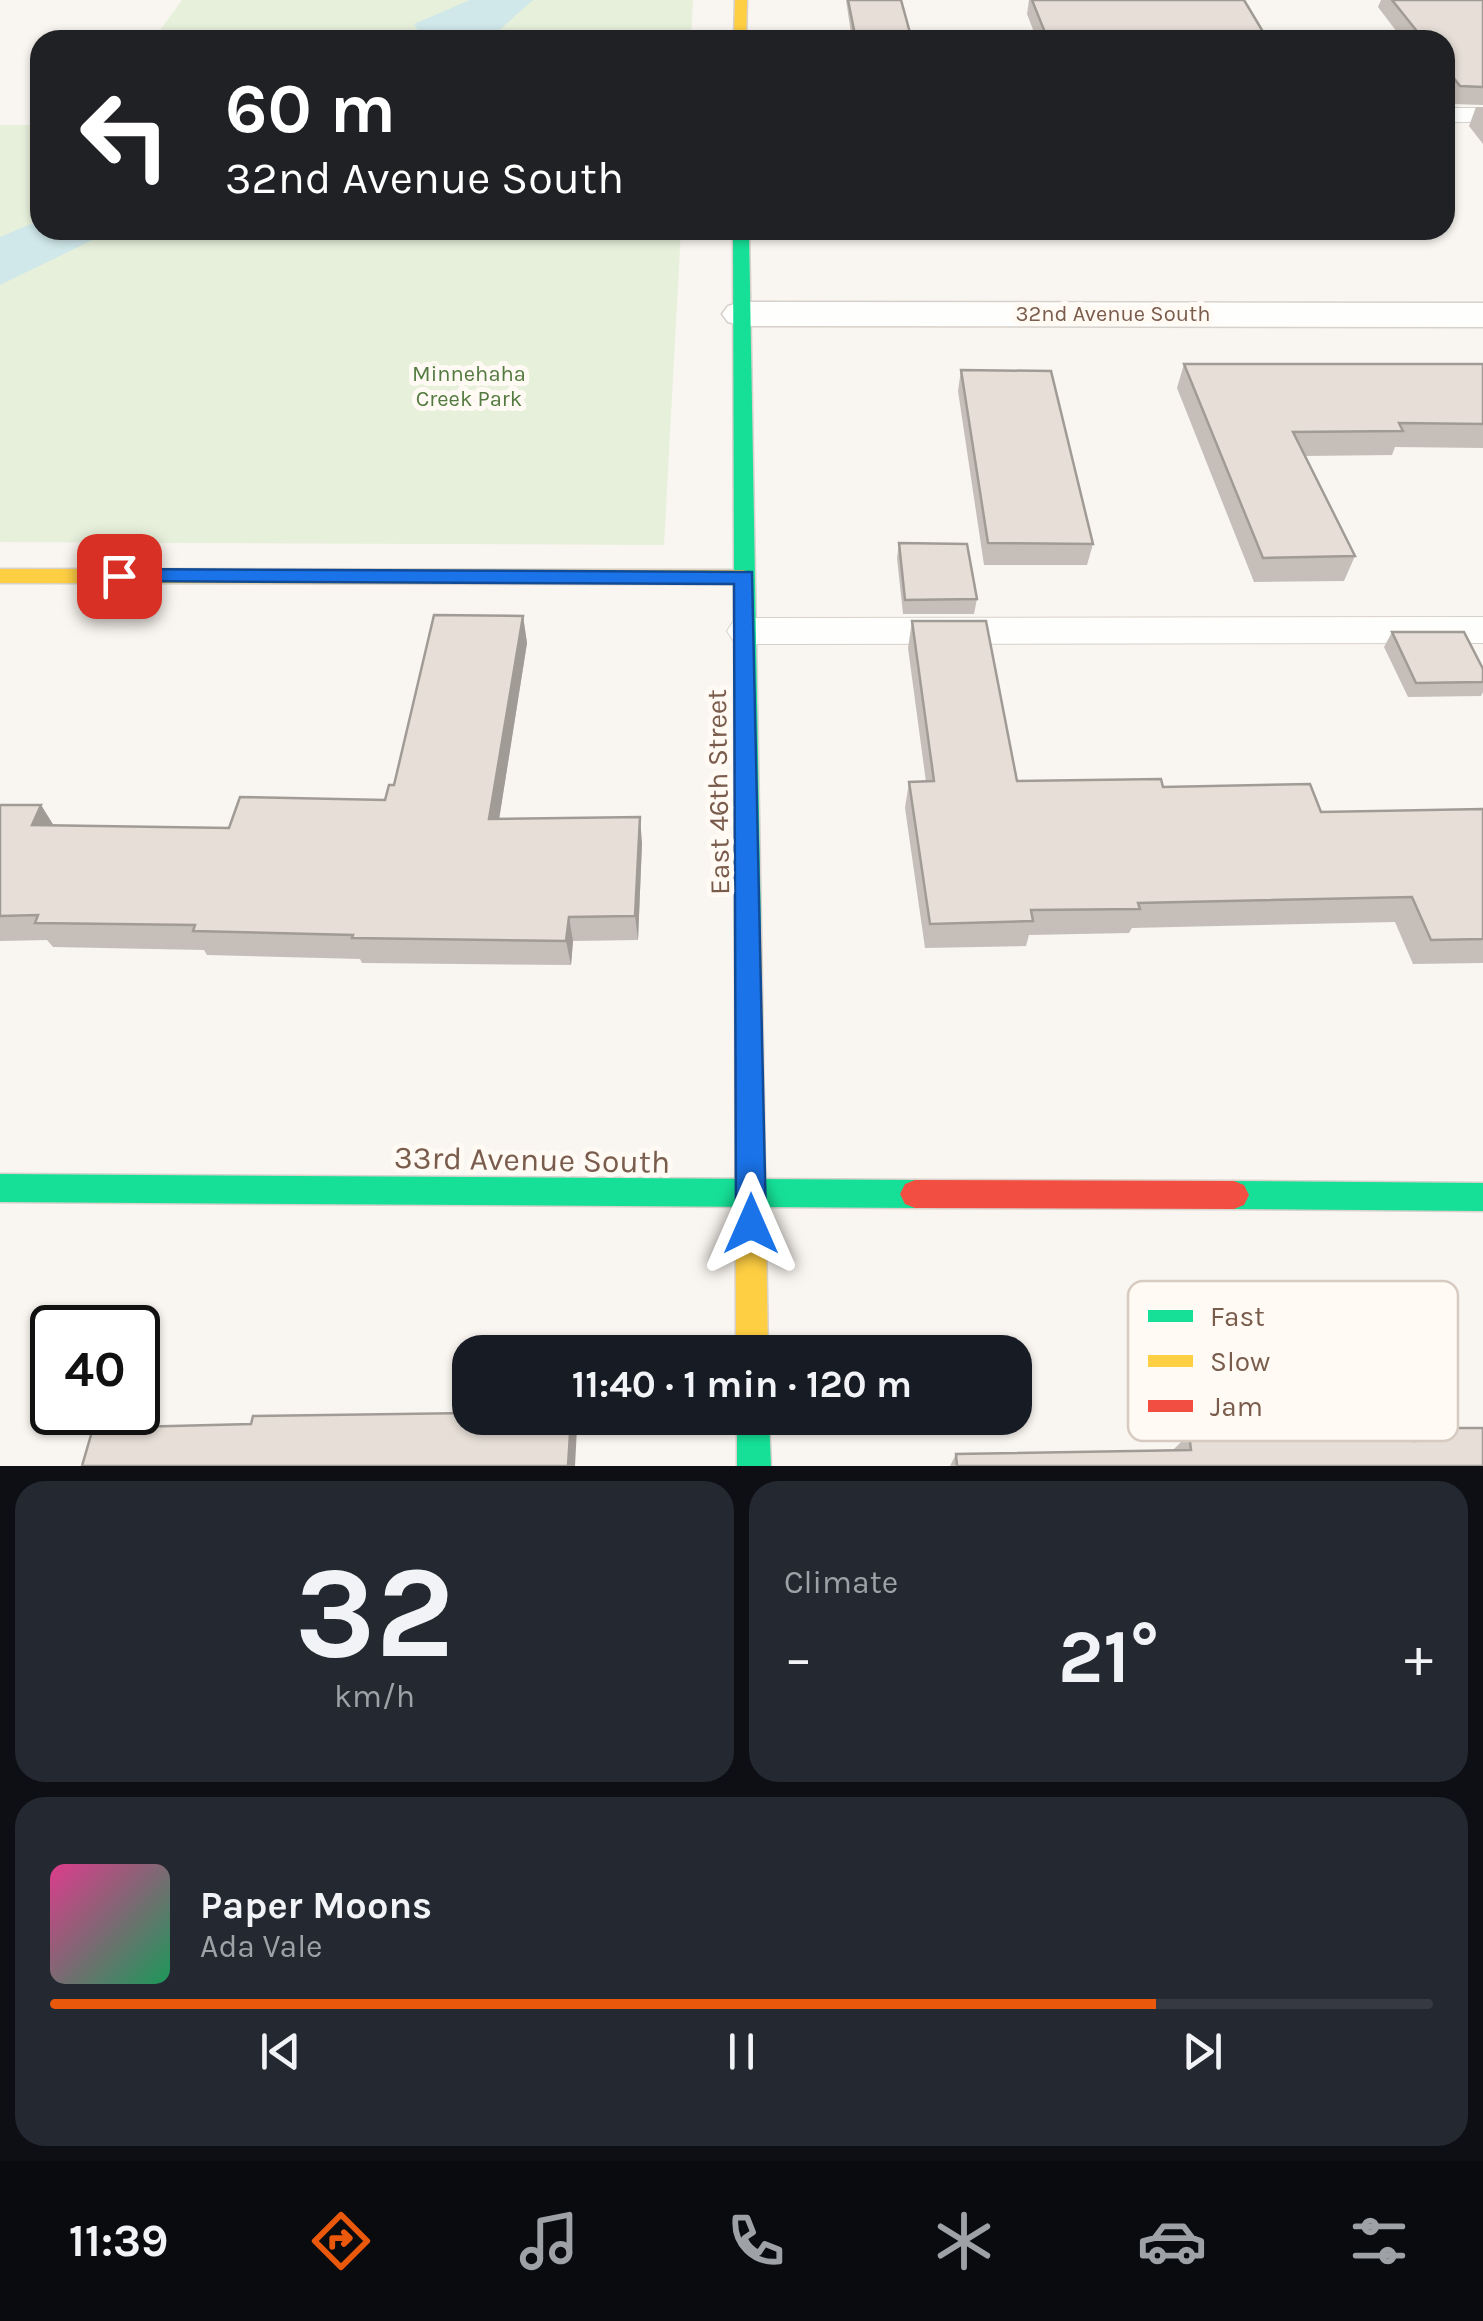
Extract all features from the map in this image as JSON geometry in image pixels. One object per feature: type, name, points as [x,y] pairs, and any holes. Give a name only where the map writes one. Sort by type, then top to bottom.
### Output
[{"type":"street","points":[[740,30],[741,0]]},
{"type":"street","name":"East 46th Street","points":[[741,240],[752,1335]]},
{"type":"street","name":"32nd Avenue South","points":[[742,314],[1483,315]]},
{"type":"street","points":[[0,576],[744,577]]},
{"type":"street","name":"33rd Avenue South","points":[[0,1188],[1483,1197]]},
{"type":"street","points":[[753,1435],[754,1466]]},
{"type":"lane","points":[[1455,115],[1483,116]]},
{"type":"lane","points":[[746,631],[1483,630]]},
{"type":"green space","points":[[182,0],[693,0],[692,30],[160,30]]},
{"type":"green space","name":"Minnehaha Creek Park","points":[[0,125],[30,125],[30,240],[680,240],[664,545],[0,542]]},
{"type":"water","points":[[470,0],[533,0],[499,30],[418,30],[414,24]]},
{"type":"water","points":[[30,224],[30,240],[92,240],[0,285],[0,237]]},
{"type":"building","points":[[848,0],[901,0],[909,30],[854,30]]},
{"type":"building","points":[[1032,0],[1244,0],[1262,30],[1044,30]]},
{"type":"building","points":[[1392,0],[1483,0],[1483,87],[1460,86],[1455,80],[1455,30],[1416,30]]},
{"type":"building","points":[[1184,364],[1483,364],[1483,424],[1399,423],[1403,431],[1293,432],[1355,556],[1263,558]]},
{"type":"building","points":[[961,370],[1051,371],[1093,544],[988,543]]},
{"type":"building","points":[[899,543],[967,544],[977,599],[905,600]]},
{"type":"building","points":[[434,615],[523,616],[489,819],[640,817],[635,916],[569,917],[566,941],[193,931],[195,925],[35,923],[38,915],[0,916],[0,805],[41,805],[32,825],[229,828],[240,797],[385,800],[389,785],[394,785]]},
{"type":"building","points":[[912,621],[986,621],[1017,781],[1161,779],[1163,787],[1310,784],[1321,812],[1483,809],[1483,939],[1431,940],[1412,897],[1138,903],[1140,909],[1031,910],[1033,921],[930,924],[909,782],[934,781]]},
{"type":"building","points":[[1392,632],[1464,632],[1483,669],[1483,682],[1416,683]]},
{"type":"building","points":[[452,1413],[452,1435],[570,1435],[568,1466],[82,1466],[91,1435],[160,1435],[160,1426],[251,1424],[253,1416]]},
{"type":"building","points":[[1458,1428],[1483,1428],[1483,1466],[957,1466],[956,1454],[1191,1450],[1190,1441],[1458,1441]]},
{"type":"traffic: fast","points":[[741,240],[748,931]]},
{"type":"traffic: fast","points":[[0,1188],[915,1194]]},
{"type":"traffic: fast","points":[[1234,1195],[1483,1197]]},
{"type":"traffic: fast","points":[[753,1435],[754,1466]]},
{"type":"traffic: slow","points":[[740,30],[741,0]]},
{"type":"traffic: slow","points":[[0,576],[744,577]]},
{"type":"traffic: slow","points":[[748,931],[752,1335]]},
{"type":"traffic: jam","points":[[915,1194],[1234,1195]]},
{"type":"route","points":[[119,576],[744,577],[751,1224]]}]
